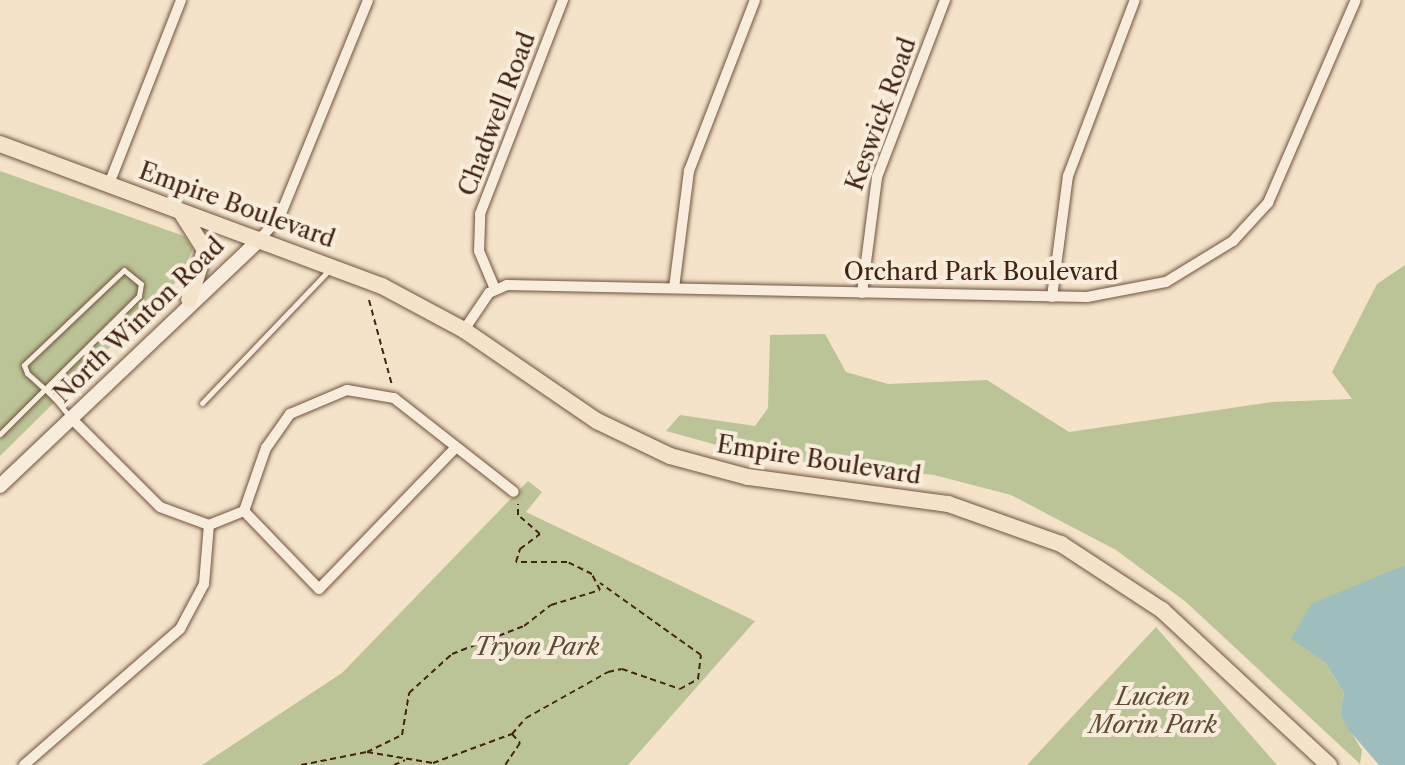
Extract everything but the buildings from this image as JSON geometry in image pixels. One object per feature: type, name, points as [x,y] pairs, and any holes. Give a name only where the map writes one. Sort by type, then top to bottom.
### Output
[{"type":"main road","name":"Empire Boulevard","points":[[0,144],[333,265],[464,330],[597,421],[689,463],[948,504],[1061,544],[1153,603],[1329,765]]},
{"type":"main road","points":[[173,207],[196,227],[205,250],[189,300]]},
{"type":"main road","name":"North Winton Road","points":[[0,486],[189,300],[261,238]]},
{"type":"street","points":[[109,184],[181,0]]},
{"type":"street","name":"North Winton Road","points":[[261,238],[280,216],[368,0]]},
{"type":"street","name":"Chadwell Road","points":[[495,289],[479,251],[480,214],[563,0]]},
{"type":"street","points":[[674,288],[689,171],[755,0]]},
{"type":"street","name":"Keswick Road","points":[[862,293],[877,177],[945,0]]},
{"type":"street","points":[[1052,297],[1064,191],[1135,0]]},
{"type":"street","name":"Orchard Park Boulevard","points":[[495,289],[674,288],[1052,297],[1118,295],[1166,282],[1233,241],[1283,181],[1356,0]]},
{"type":"street","points":[[464,330],[495,289]]},
{"type":"street","points":[[70,417],[160,507],[209,525],[244,511],[266,448],[290,414],[347,390],[394,398],[453,450],[514,492]]},
{"type":"street","points":[[244,511],[319,589],[453,450]]},
{"type":"street","points":[[24,765],[180,629],[204,584],[209,525]]},
{"type":"lane","points":[[202,403],[333,265]]},
{"type":"lane","points":[[0,433],[45,389],[139,296],[141,284],[130,273],[117,272],[28,358],[27,373],[45,389],[70,417]]},
{"type":"path","points":[[369,300],[394,398]]},
{"type":"path","points":[[367,752],[433,763],[512,734],[526,718],[608,672],[622,669],[680,689],[698,679],[701,655],[600,583],[550,556],[516,562],[520,549],[540,534],[518,515],[514,492]]},
{"type":"path","points":[[301,765],[367,752],[402,735],[409,693],[452,654],[524,626],[551,605],[595,596],[600,583]]},
{"type":"path","points":[[505,765],[520,743],[512,734]]},
{"type":"path","points":[[394,765],[406,759]]},
{"type":"green space","points":[[0,171],[184,236],[193,249],[178,280],[0,456]]},
{"type":"green space","points":[[1405,265],[1405,565],[1379,578],[1325,662],[1344,693],[1340,714],[1362,750],[1360,764],[1186,602],[1116,550],[1011,495],[934,475],[768,459],[666,431],[680,415],[755,426],[768,408],[770,335],[825,334],[846,372],[888,384],[987,380],[1069,432],[1272,402],[1352,399],[1332,372],[1377,284]]},
{"type":"green space","name":"Tryon Park","points":[[528,481],[542,492],[526,512],[755,621],[628,765],[202,765],[342,673]]},
{"type":"green space","name":"Lucien Morin Park","points":[[1156,627],[1277,765],[1027,765]]},
{"type":"water","points":[[1405,565],[1405,765],[1379,765],[1348,729],[1340,714],[1344,693],[1325,662],[1291,639],[1311,604]]}]
